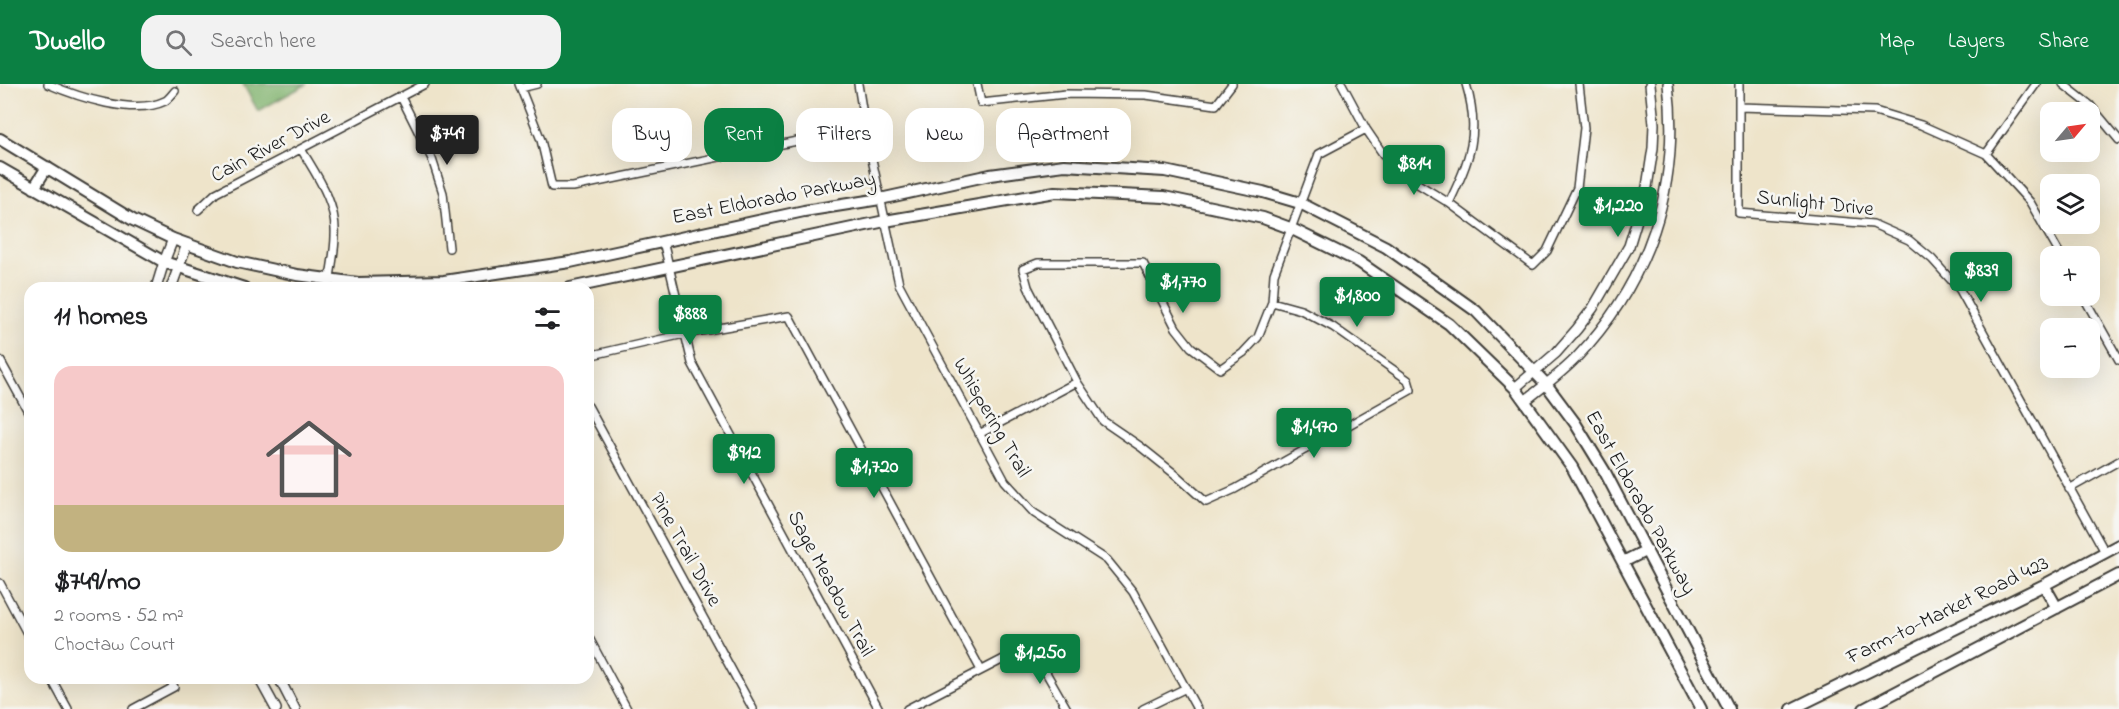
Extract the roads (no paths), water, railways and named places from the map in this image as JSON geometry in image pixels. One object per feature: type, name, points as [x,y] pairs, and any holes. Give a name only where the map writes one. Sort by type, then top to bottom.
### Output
[{"type":"main road","name":"East Eldorado Parkway","points":[[0,138],[133,220],[173,239],[237,262],[321,282]]},
{"type":"main road","name":"East Eldorado Parkway","points":[[401,282],[444,281],[570,262],[804,211],[880,199],[990,175],[1064,165],[1165,171],[1263,192],[1300,203],[1386,247],[1476,311],[1546,384],[1575,423],[1605,472],[1729,709]]},
{"type":"main road","points":[[0,168],[164,262],[224,282]]},
{"type":"main road","points":[[34,188],[47,168]]},
{"type":"main road","name":"East Eldorado Parkway","points":[[594,283],[885,221],[1055,192],[1164,197],[1263,218],[1290,228],[1359,262],[1449,324],[1515,388],[1572,467],[1701,709]]},
{"type":"main road","name":"Farm-to-Market Road 423","points":[[1792,709],[2044,585],[2119,545]]},
{"type":"main road","points":[[1623,562],[1647,550]]},
{"type":"main road","points":[[1864,709],[2119,575]]},
{"type":"main road","points":[[2044,585],[2057,608]]},
{"type":"street","points":[[48,84],[93,99],[147,106],[167,100],[175,91]]},
{"type":"street","name":"Cain River Drive","points":[[198,210],[216,193],[425,84]]},
{"type":"street","points":[[537,84],[520,86],[541,140],[552,187],[573,187],[796,141]]},
{"type":"street","name":"Whispering Trail","points":[[858,84],[862,108]]},
{"type":"street","points":[[977,84],[981,103],[1066,94],[1146,95],[1215,105],[1232,84]]},
{"type":"street","points":[[1342,84],[1366,129],[1383,154],[1418,184],[1449,203],[1533,265],[1547,251],[1577,188],[1584,128],[1579,84]]},
{"type":"street","points":[[1449,203],[1466,167],[1472,138],[1473,111],[1466,84]]},
{"type":"street","points":[[1515,388],[1556,353],[1593,308],[1629,246],[1647,186],[1653,148],[1654,124],[1650,84]]},
{"type":"street","points":[[1525,401],[1577,358],[1615,312],[1637,276],[1647,254],[1659,220],[1669,163],[1671,113],[1668,84]]},
{"type":"street","points":[[1739,84],[1740,106],[1875,111],[1921,125],[1986,154],[2030,202],[2055,246]]},
{"type":"street","points":[[1986,154],[2036,84]]},
{"type":"street","points":[[2063,84],[2090,105],[2119,140]]},
{"type":"street","points":[[401,97],[432,159],[443,193],[449,248]]},
{"type":"street","name":"Sunlight Drive","points":[[1740,106],[1739,213],[1873,224],[1909,240],[1932,259],[1960,290],[2106,552]]},
{"type":"street","points":[[1272,302],[1301,310],[1334,327],[1408,380],[1411,390],[1235,489],[1206,502],[1141,447],[1103,421],[1077,382],[1028,287],[1023,269],[1038,263],[1143,263],[1176,328],[1191,347],[1220,369],[1243,353],[1258,337],[1272,302],[1274,274],[1319,154],[1366,129]]},
{"type":"street","points":[[301,149],[332,206],[335,236],[329,282]]},
{"type":"street","name":"Whispering Trail","points":[[872,162],[899,284],[1005,481],[1034,513],[1107,560],[1133,592],[1197,709]]},
{"type":"street","points":[[158,282],[173,239]]},
{"type":"street","name":"Sage Meadow Trail","points":[[663,240],[692,363],[879,709]]},
{"type":"street","points":[[173,282],[187,244]]},
{"type":"street","points":[[2089,306],[2119,360]]},
{"type":"street","points":[[594,355],[684,334],[789,316],[981,670]]},
{"type":"street","points":[[0,360],[3,373],[24,406]]},
{"type":"street","points":[[979,434],[1077,382]]},
{"type":"street","name":"Pine Trail Drive","points":[[594,417],[753,709]]},
{"type":"street","points":[[2069,489],[2119,462]]},
{"type":"street","points":[[0,583],[24,628]]},
{"type":"street","points":[[594,647],[627,709]]},
{"type":"street","points":[[907,709],[1019,651],[1033,650],[1067,709]]},
{"type":"street","points":[[54,684],[68,709]]},
{"type":"street","points":[[133,709],[174,687],[172,684]]},
{"type":"street","points":[[262,684],[276,709]]},
{"type":"street","points":[[282,684],[295,709]]},
{"type":"street","points":[[1143,709],[1186,688]]}]
